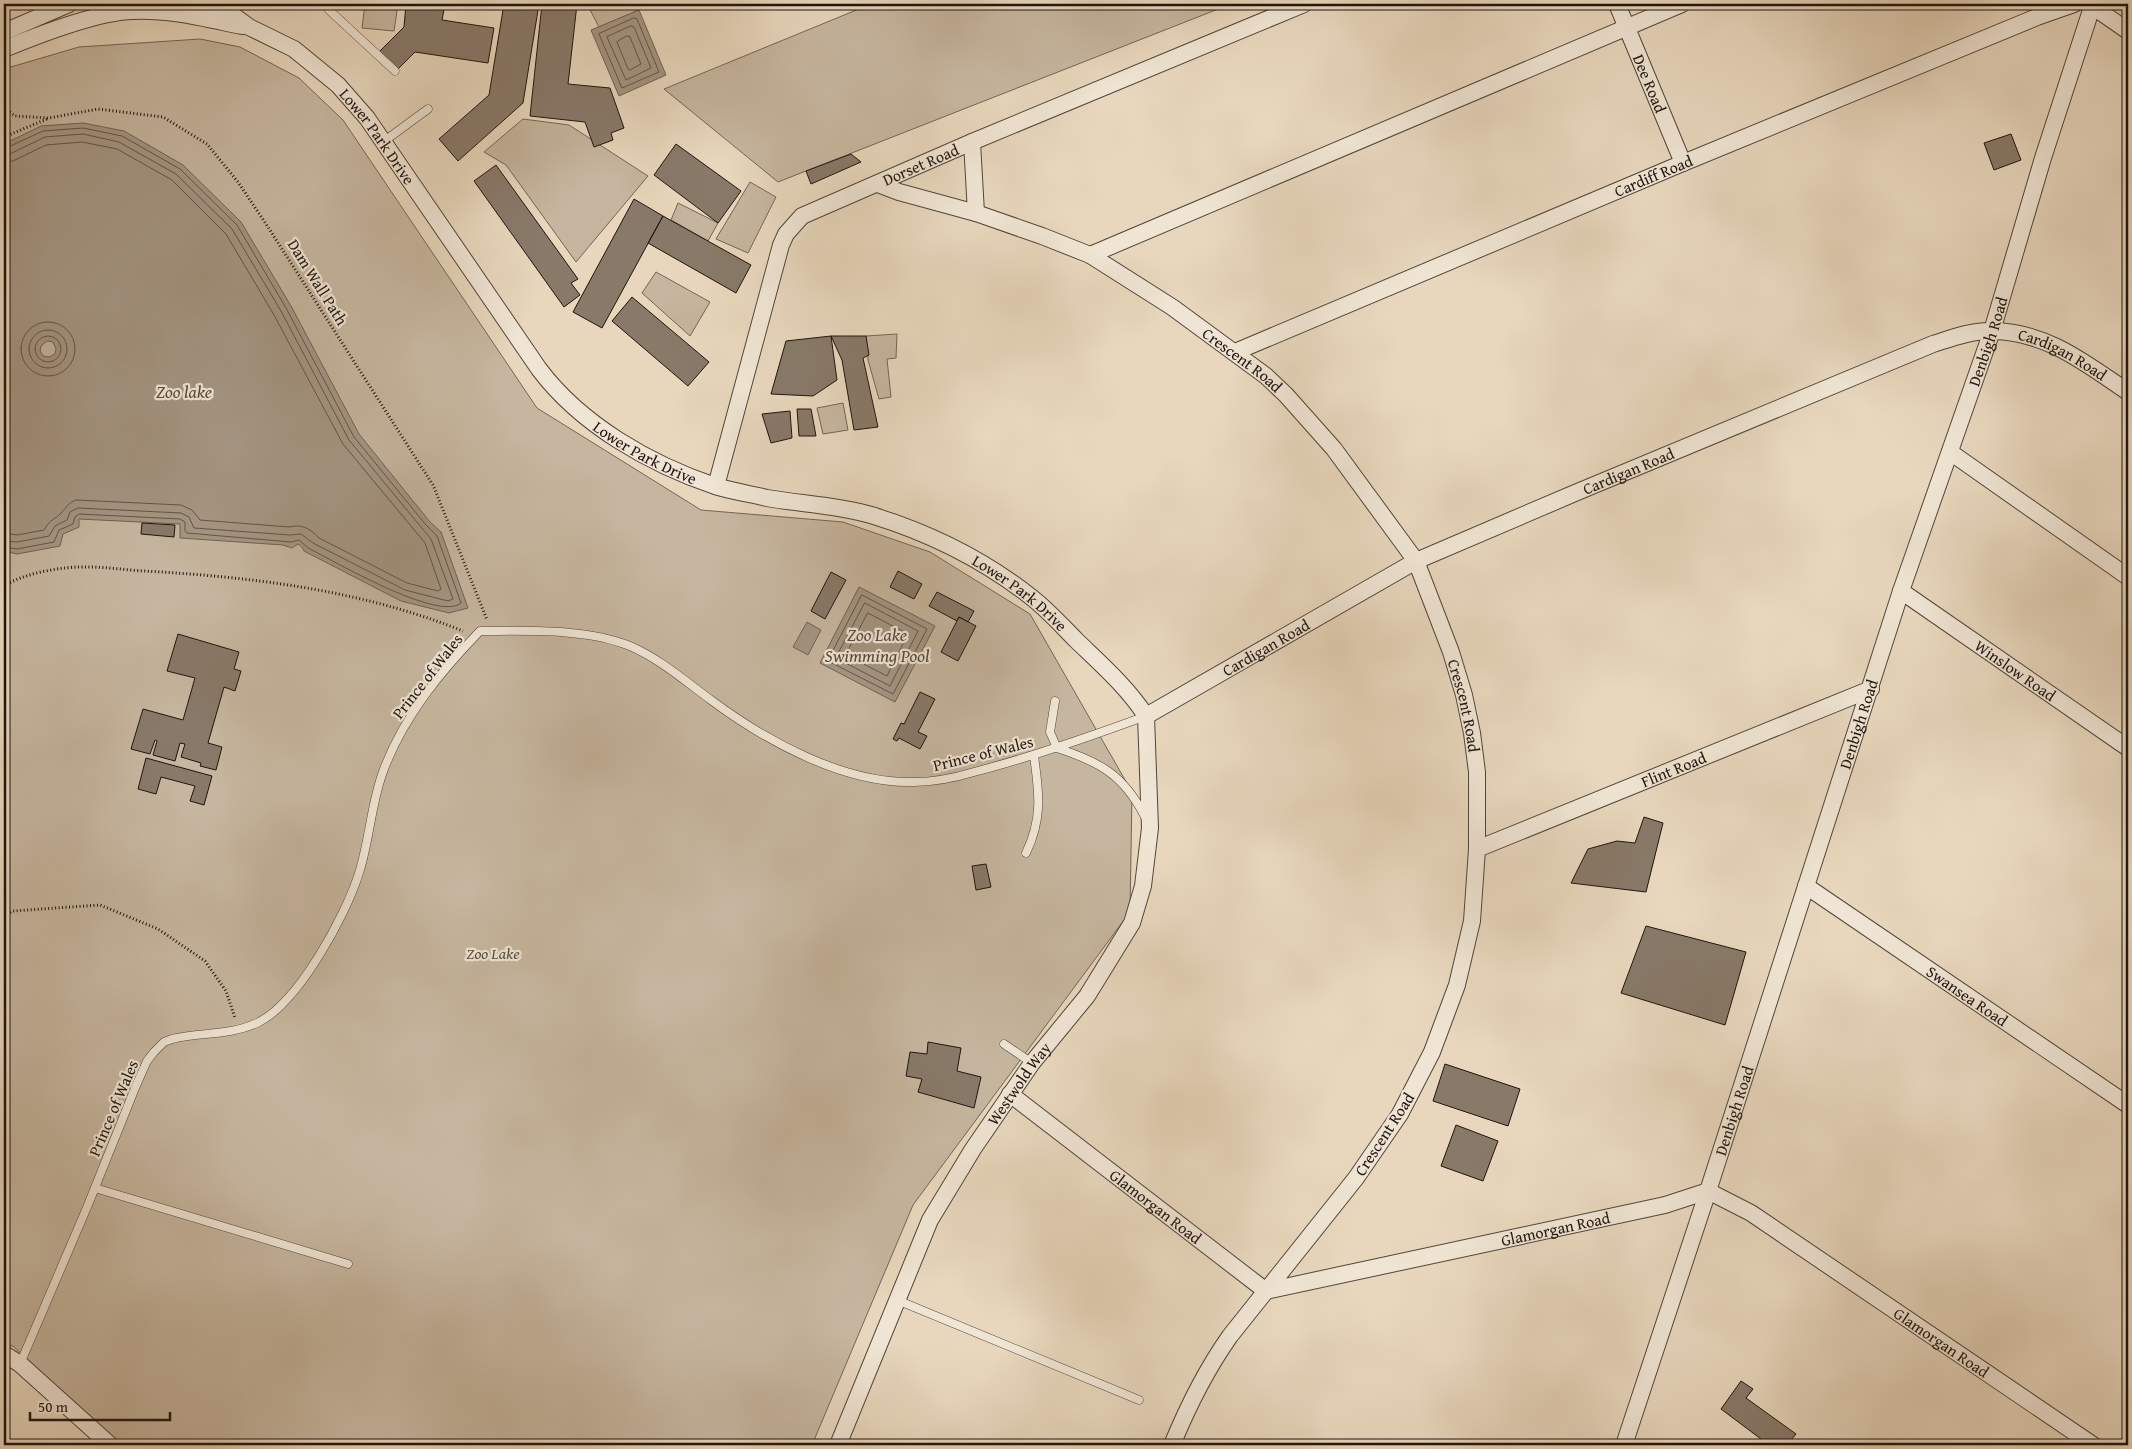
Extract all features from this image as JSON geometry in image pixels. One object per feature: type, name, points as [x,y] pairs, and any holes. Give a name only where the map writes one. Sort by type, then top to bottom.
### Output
[{"type":"street","points":[[4,32],[69,4]]},
{"type":"street","name":"Lower Park Drive","points":[[205,4],[230,13],[253,29],[294,49],[313,62],[344,92],[367,118],[538,369],[564,399],[600,427],[633,448],[671,468],[716,486],[768,498],[848,509],[909,528],[954,546],[990,566],[1032,598],[1128,691],[1146,716]]},
{"type":"street","points":[[240,4],[253,29]]},
{"type":"street","name":"Dorset Road","points":[[716,486],[781,245],[786,234],[802,216],[972,142],[1304,4]]},
{"type":"street","name":"Dee Road","points":[[1617,4],[1683,163]]},
{"type":"street","points":[[1090,255],[1682,4]]},
{"type":"street","name":"Cardiff Road","points":[[1235,352],[1683,163],[2037,17],[2074,4]]},
{"type":"street","points":[[2093,5],[2128,31]]},
{"type":"street","name":"Denbigh Road","points":[[1624,1445],[1902,591],[1992,330],[2043,158],[2093,5]]},
{"type":"street","name":"Lower Park Drive","points":[[4,49],[99,17],[145,7],[253,29]]},
{"type":"street","points":[[972,142],[976,213]]},
{"type":"street","name":"Crescent Road","points":[[878,184],[899,192],[976,213],[1090,255],[1172,307],[1266,376],[1286,395],[1334,449],[1416,562],[1451,652],[1464,695],[1472,733],[1477,772],[1477,849],[1472,921],[1457,986],[1432,1052],[1395,1122],[1356,1178],[1212,1361],[1187,1410],[1172,1445]]},
{"type":"street","name":"Cardigan Road","points":[[1146,716],[1416,562],[1575,492],[1932,344],[1992,330],[2040,338],[2096,370],[2128,392]]},
{"type":"street","points":[[1950,452],[2128,577]]},
{"type":"street","name":"Winslow Road","points":[[1902,591],[2128,748]]},
{"type":"street","name":"Flint Road","points":[[1477,849],[1871,689]]},
{"type":"street","name":"Westwold Way","points":[[838,1445],[930,1220],[950,1184],[1032,1063],[1087,996],[1132,922],[1143,886],[1150,828],[1146,716]]},
{"type":"street","name":"Swansea Road","points":[[1806,886],[2128,1105]]},
{"type":"street","name":"Glamorgan Road","points":[[1010,1094],[1266,1291],[1665,1205],[1708,1191],[1751,1213],[2094,1445]]},
{"type":"street","points":[[4,1354],[20,1364],[110,1445]]},
{"type":"lane","points":[[329,10],[395,71]]},
{"type":"lane","points":[[383,142],[428,109]]},
{"type":"lane","name":"Prince of Wales","points":[[20,1364],[147,1061],[164,1042],[172,1039],[239,1030],[263,1020],[298,986],[325,946],[352,892],[360,872],[383,771],[406,722],[465,647],[480,631],[582,635],[629,646],[647,654],[763,736],[836,768],[868,779],[914,782],[946,779],[1034,756],[1146,716]]},
{"type":"lane","points":[[1055,701],[1050,732],[1057,748],[1090,759],[1106,768],[1120,780],[1136,799],[1150,828]]},
{"type":"lane","points":[[1026,853],[1035,833],[1040,800],[1034,756]]},
{"type":"lane","points":[[1004,1044],[1032,1063]]},
{"type":"lane","points":[[95,1188],[348,1264]]},
{"type":"lane","points":[[897,1300],[1139,1400]]},
{"type":"path","name":"Dam Wall Path","points":[[4,108],[15,116],[49,118],[98,110],[163,117],[207,144],[238,182],[266,224],[433,485],[492,631]]},
{"type":"path","points":[[4,137],[49,118]]},
{"type":"path","points":[[4,586],[12,581],[50,571],[87,566],[233,577],[326,590],[439,622],[463,631]]},
{"type":"path","points":[[4,916],[13,911],[100,905],[158,929],[205,961],[226,991],[239,1030]]},
{"type":"green space","points":[[365,4],[398,4],[394,31],[362,28]]},
{"type":"green space","points":[[587,4],[635,4],[639,10],[599,27]]},
{"type":"green space","points":[[871,4],[1231,4],[778,182],[664,89]]},
{"type":"green space","name":"Zoo Lake","points":[[200,39],[240,47],[299,78],[343,120],[537,408],[701,510],[843,522],[930,552],[1030,614],[1132,792],[1130,912],[913,1205],[812,1445],[120,1445],[13,1346],[4,1345],[4,69],[79,47]]},
{"type":"green space","points":[[523,119],[569,125],[648,176],[576,262],[506,165],[484,152]]},
{"type":"green space","points":[[750,182],[776,197],[748,253],[716,239]]},
{"type":"green space","points":[[678,203],[718,223],[708,241],[671,220]]},
{"type":"green space","points":[[656,272],[710,302],[690,336],[642,293]]},
{"type":"green space","points":[[897,334],[896,358],[887,359],[891,397],[879,399],[868,360],[866,336]]},
{"type":"green space","points":[[843,403],[848,430],[823,434],[817,408]]},
{"type":"water","points":[[639,10],[666,75],[619,96],[591,30]]},
{"type":"water","name":"Zoo lake","points":[[83,123],[124,131],[183,165],[241,222],[291,306],[359,434],[430,522],[441,532],[468,608],[449,613],[401,601],[304,551],[298,544],[292,548],[283,545],[180,538],[180,524],[79,519],[79,527],[63,534],[60,546],[17,554],[4,551],[4,144],[41,126]],"holes":[[[47,341],[53,342],[56,349],[55,354],[49,357],[43,356],[40,351],[41,346]]]},
{"type":"water","name":"Zoo Lake Swimming Pool","points":[[859,587],[935,626],[895,702],[820,663]]},
{"type":"water","points":[[807,622],[821,630],[808,655],[793,647]]},
{"type":"building","points":[[406,4],[445,4],[442,20],[494,28],[488,63],[415,52],[396,71],[378,53],[404,27]]},
{"type":"building","points":[[504,4],[539,4],[523,103],[458,161],[439,139],[489,95]]},
{"type":"building","points":[[542,4],[577,4],[568,84],[610,88],[624,128],[611,133],[613,140],[594,147],[585,122],[530,116]]},
{"type":"building","points":[[2011,134],[2021,160],[1994,170],[1984,143]]},
{"type":"building","points":[[676,144],[741,191],[718,223],[654,175]]},
{"type":"building","points":[[851,154],[861,162],[811,184],[806,171]]},
{"type":"building","points":[[496,165],[578,279],[571,283],[580,295],[564,307],[474,181]]},
{"type":"building","points":[[634,199],[663,216],[602,328],[573,312]]},
{"type":"building","points":[[663,216],[751,265],[736,293],[648,243]]},
{"type":"building","points":[[632,297],[709,362],[688,386],[612,321]]},
{"type":"building","points":[[831,336],[866,336],[869,355],[863,358],[878,427],[854,430],[842,360]]},
{"type":"building","points":[[831,336],[837,380],[813,396],[771,394],[786,341]]},
{"type":"building","points":[[797,409],[811,409],[816,436],[799,436]]},
{"type":"building","points":[[790,411],[792,438],[771,443],[762,414]]},
{"type":"building","points":[[142,523],[175,525],[174,537],[141,534]]},
{"type":"building","points":[[898,571],[922,584],[914,599],[890,587]]},
{"type":"building","points":[[831,572],[846,580],[825,619],[811,611]]},
{"type":"building","points":[[937,592],[974,611],[968,622],[959,617],[957,621],[929,606]]},
{"type":"building","points":[[959,617],[976,626],[958,661],[941,652]]},
{"type":"building","points":[[178,634],[239,652],[234,669],[241,671],[235,691],[224,687],[208,743],[222,747],[216,770],[200,766],[201,763],[181,757],[185,744],[180,743],[175,761],[153,755],[157,741],[155,740],[150,754],[131,749],[143,709],[183,720],[195,678],[167,671]]},
{"type":"building","points":[[920,692],[935,699],[918,732],[927,736],[920,749],[899,738],[897,741],[893,739],[901,723],[904,724]]},
{"type":"building","points":[[146,758],[212,776],[204,805],[190,801],[195,786],[161,777],[156,794],[138,789]]},
{"type":"building","points":[[1644,817],[1663,823],[1646,892],[1571,883],[1588,849],[1617,841],[1635,843]]},
{"type":"building","points":[[986,864],[991,887],[976,890],[972,866]]},
{"type":"building","points":[[1646,926],[1746,952],[1725,1025],[1621,993]]},
{"type":"building","points":[[928,1042],[961,1048],[957,1071],[981,1077],[974,1108],[918,1092],[922,1079],[906,1076],[910,1052],[927,1054]]},
{"type":"building","points":[[1445,1064],[1520,1089],[1508,1126],[1433,1101]]},
{"type":"building","points":[[1456,1125],[1498,1141],[1483,1181],[1441,1166]]},
{"type":"building","points":[[1741,1381],[1753,1389],[1746,1398],[1796,1434],[1787,1445],[1756,1445],[1761,1439],[1721,1409]]}]
